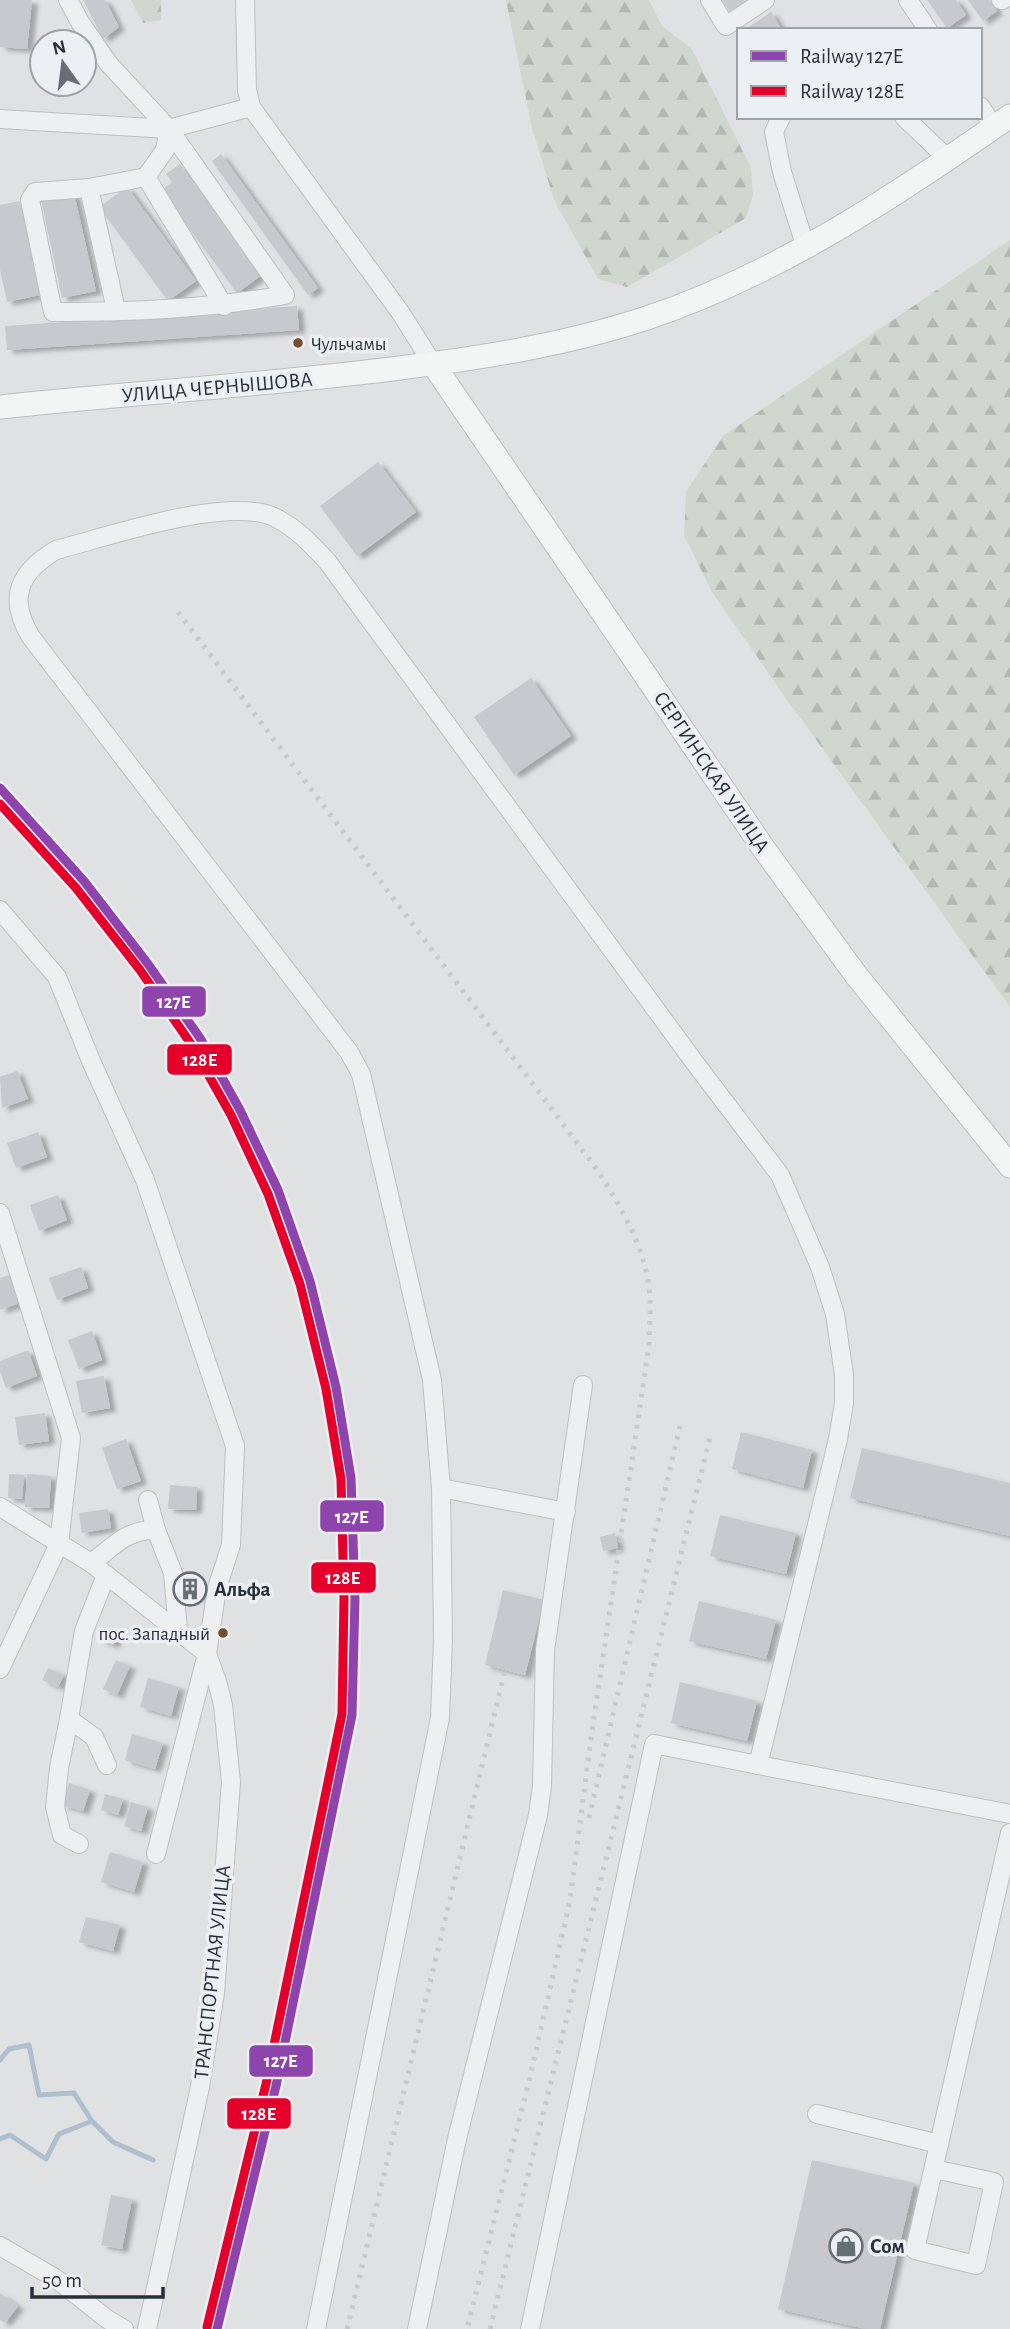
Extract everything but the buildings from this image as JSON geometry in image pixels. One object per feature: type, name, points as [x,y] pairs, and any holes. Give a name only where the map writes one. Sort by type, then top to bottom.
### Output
[{"type":"main road","name":"УЛИЦА ЧЕРНЫШОВА","points":[[0,407],[346,375],[433,364],[586,337],[646,318],[716,291],[806,248],[872,210],[1002,121]]},
{"type":"main road","name":"СЕРГИНСКАЯ УЛИЦА","points":[[433,364],[764,849],[856,975],[1010,1166]]},
{"type":"street","points":[[68,0],[108,64],[169,129],[285,295],[224,306],[53,312],[30,200],[35,192],[89,188],[146,177],[165,150],[169,129]]},
{"type":"street","points":[[245,0],[247,90],[251,107],[400,312],[433,364]]},
{"type":"street","points":[[710,0],[726,26],[765,0]]},
{"type":"street","points":[[908,0],[927,28]]},
{"type":"street","points":[[0,119],[169,129],[251,107]]},
{"type":"street","points":[[982,107],[1002,121]]},
{"type":"street","points":[[780,119],[774,132],[782,172],[806,248]]},
{"type":"street","points":[[906,119],[948,159]]},
{"type":"street","points":[[146,177],[224,306]]},
{"type":"street","points":[[89,188],[116,310]]},
{"type":"street","points":[[316,2329],[440,1718],[443,1639],[441,1488],[432,1380],[361,1074],[349,1052],[39,648],[22,622],[17,606],[27,572],[38,561],[56,550],[197,514],[223,511],[251,510],[276,517],[302,535],[327,561],[780,1175],[820,1267],[835,1314],[844,1375],[844,1403],[838,1439],[758,1765]]},
{"type":"street","points":[[0,910],[57,977],[91,1061],[145,1180],[234,1446],[231,1545],[217,1588],[207,1654],[156,1854]]},
{"type":"street","points":[[0,1213],[71,1438],[59,1544],[0,1669]]},
{"type":"street","points":[[417,2329],[457,2139],[538,1815],[542,1786],[545,1650],[583,1385]]},
{"type":"street","points":[[441,1488],[566,1512]]},
{"type":"street","points":[[148,1500],[156,1530],[173,1573],[178,1630]]},
{"type":"street","points":[[0,1507],[91,1563],[207,1654]]},
{"type":"street","points":[[91,1563],[120,1540],[140,1529],[156,1530]]},
{"type":"street","points":[[79,1844],[62,1835],[55,1807],[59,1768],[84,1631],[106,1575]]},
{"type":"street","name":"ТРАНСПОРТНАЯ УЛИЦА","points":[[148,2329],[200,2087],[215,1993],[231,1782],[223,1704],[218,1681],[207,1654]]},
{"type":"street","points":[[190,1719],[223,1704]]},
{"type":"street","points":[[69,1719],[94,1737],[107,1765]]},
{"type":"street","points":[[530,2329],[654,1744],[1010,1814]]},
{"type":"street","points":[[934,2169],[993,2182],[976,2264],[915,2250],[1010,1833]]},
{"type":"street","points":[[817,2114],[939,2144]]},
{"type":"street","points":[[0,2246],[55,2278],[124,2329]]},
{"type":"green space","points":[[131,0],[161,0],[161,20],[143,23]]},
{"type":"green space","points":[[506,0],[649,0],[662,26],[692,49],[751,168],[753,195],[746,218],[627,287],[598,279],[554,200],[532,128]]},
{"type":"green space","points":[[1010,240],[1010,1007],[785,697],[711,590],[684,535],[686,492],[723,436]]},
{"type":"waterway","points":[[0,2060],[9,2049],[29,2045],[39,2095],[74,2093],[92,2121],[113,2142],[153,2160]]},
{"type":"waterway","points":[[0,2139],[10,2135],[46,2159],[59,2134],[92,2121]]},
{"type":"railway","points":[[178,612],[593,1164],[630,1227],[648,1278],[649,1345],[570,1900],[530,2077],[467,2329]]},
{"type":"railway","points":[[589,1818],[680,1426]]},
{"type":"railway","points":[[490,2329],[711,1433]]},
{"type":"railway","points":[[347,2329],[504,1674]]},
{"type":"rail line","name":"127Е","points":[[0,788],[84,881],[148,964],[200,1038],[240,1110],[278,1190],[310,1281],[336,1387],[351,1478],[355,1599],[352,1715],[276,2086],[217,2329]]},
{"type":"rail line","name":"128Е","points":[[0,804],[76,888],[140,970],[191,1044],[231,1115],[268,1194],[300,1284],[326,1389],[341,1479],[344,1599],[342,1714],[266,2084],[207,2327]]},
{"type":"place","name":"Чульчамы","points":[[298,343]]},
{"type":"place","name":"Альфа","points":[[190,1589]]},
{"type":"place","name":"пос. Западный","points":[[223,1633]]},
{"type":"place","name":"Сом","points":[[846,2246]]}]
